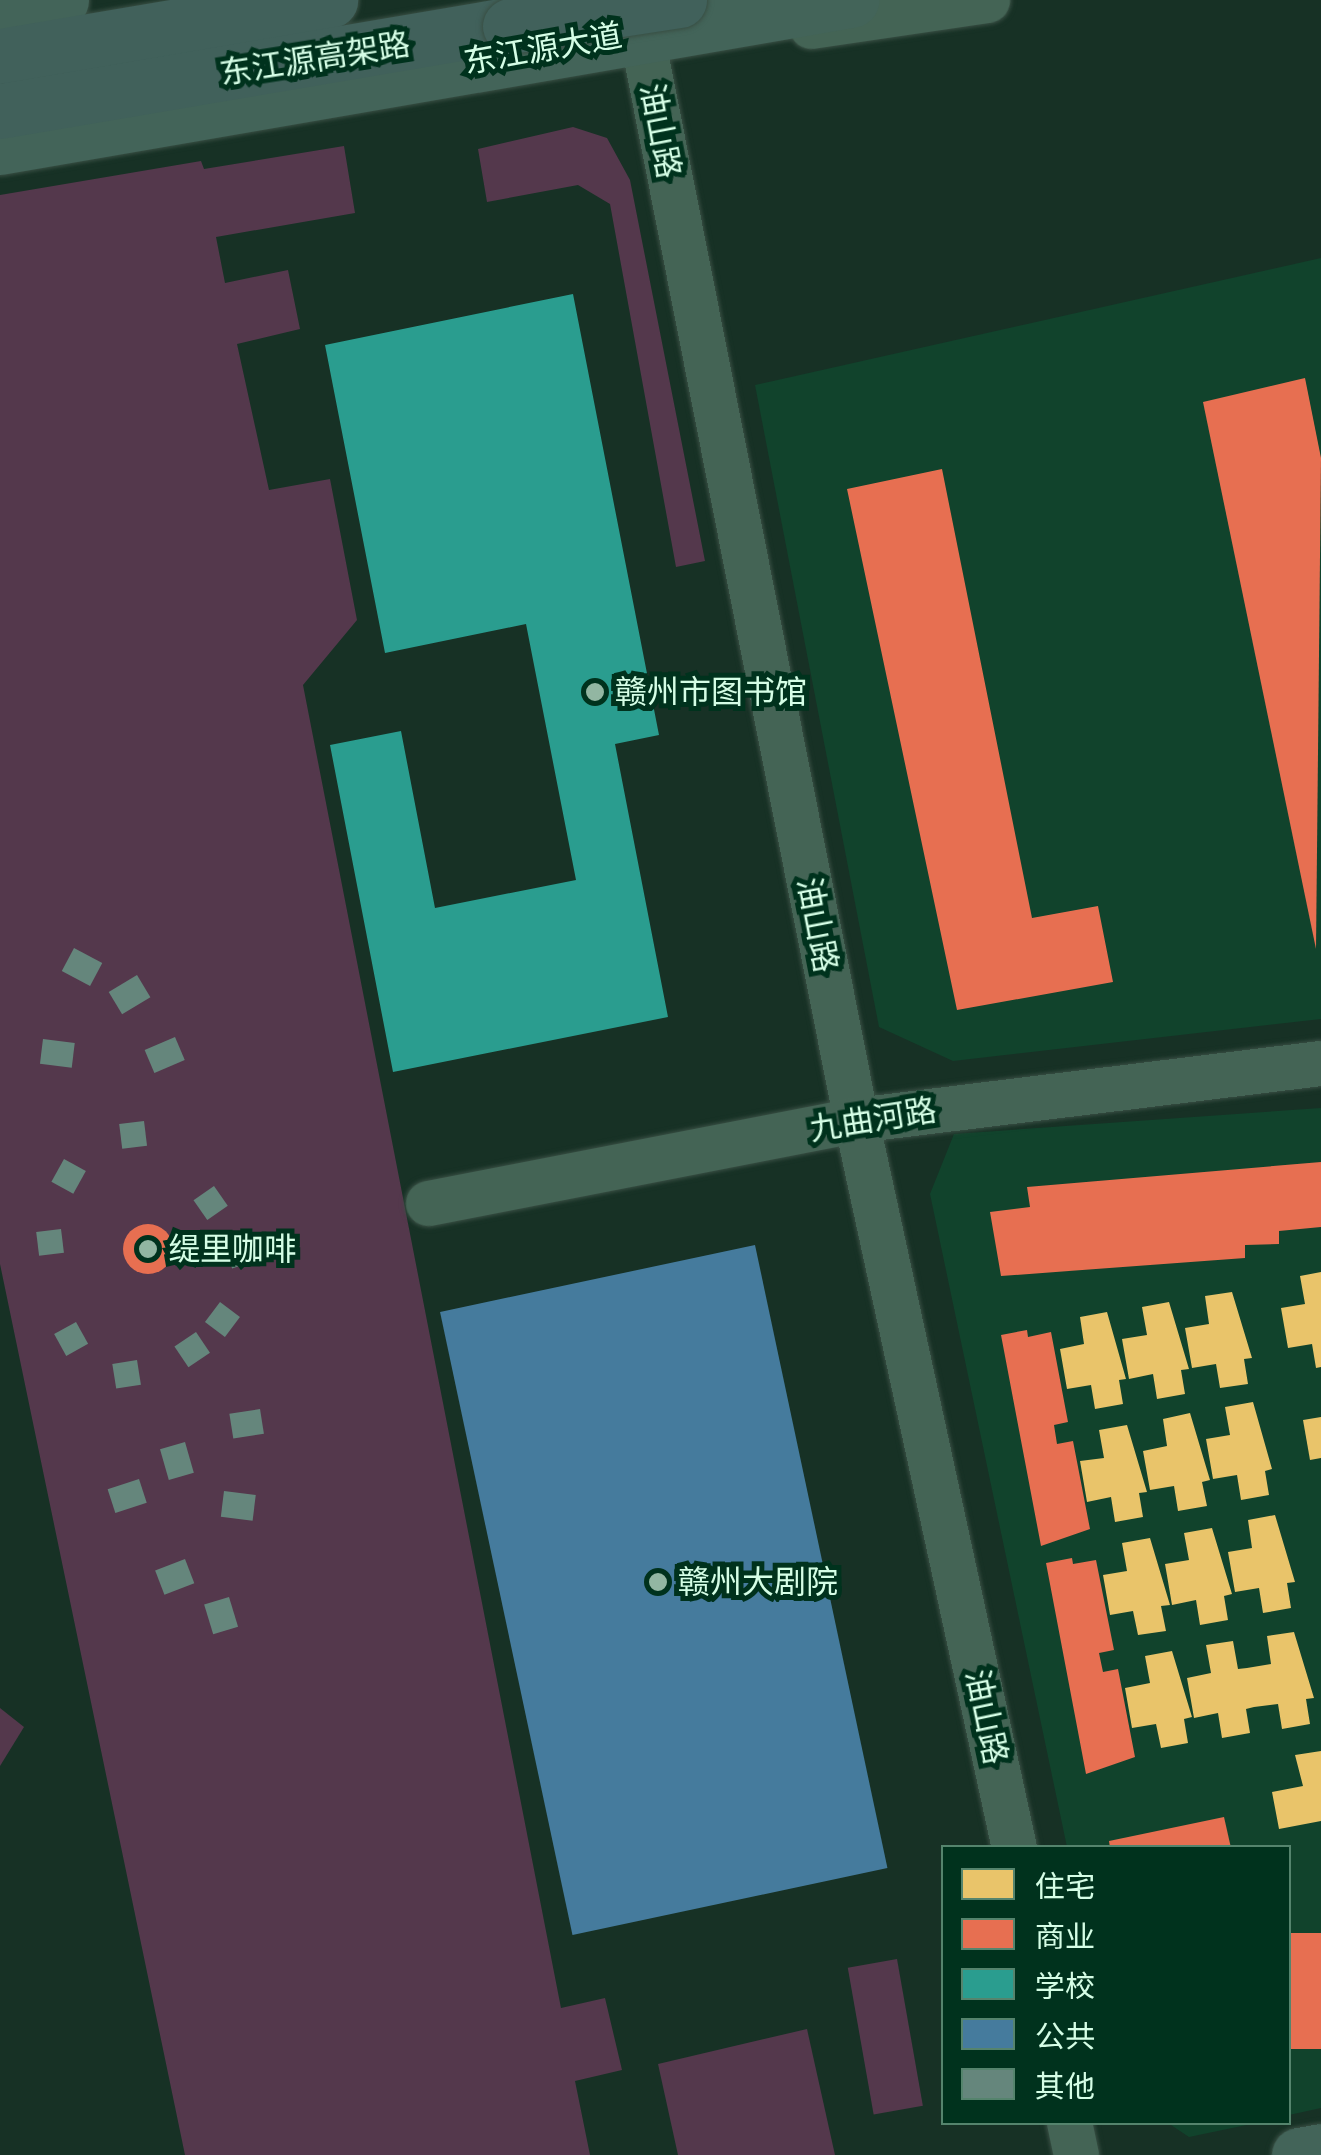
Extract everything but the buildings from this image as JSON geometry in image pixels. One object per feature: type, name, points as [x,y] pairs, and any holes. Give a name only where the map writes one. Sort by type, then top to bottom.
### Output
[{"type":"highway","name":"东江源高架路","points":[[6,43],[330,0]]},
{"type":"highway","name":"东江源高架路","points":[[6,119],[510,26],[645,17]]},
{"type":"main road","points":[[6,43],[61,0]]},
{"type":"main road","name":"东江源大道","points":[[6,119],[645,17],[851,0]]},
{"type":"main road","points":[[1300,2155],[1321,2151]]},
{"type":"street","points":[[0,161],[645,17],[987,0]]},
{"type":"street","name":"油山路","points":[[645,17],[856,1120],[1013,1845]]},
{"type":"street","name":"九曲河路","points":[[428,1204],[856,1120],[1321,1063]]},
{"type":"street","points":[[1071,2125],[1076,2155]]},
{"type":"shaded area","points":[[573,127],[607,138],[630,180],[705,561],[676,567],[610,204],[578,185],[487,202],[478,149]]},
{"type":"shaded area","points":[[344,146],[355,213],[216,237],[225,283],[288,270],[300,329],[237,344],[269,490],[330,479],[357,620],[303,685],[561,2008],[605,1998],[622,2070],[575,2081],[590,2155],[185,2155],[0,1264],[0,195],[201,161],[204,169]]},
{"type":"shaded area","points":[[1321,258],[1321,1019],[953,1061],[879,1027],[755,385]]},
{"type":"shaded area","points":[[1321,1108],[1321,2108],[1291,2115],[1291,1845],[1067,1845],[930,1194],[954,1134]]},
{"type":"shaded area","points":[[0,1708],[24,1727],[0,1766]]},
{"type":"shaded area","points":[[897,1959],[923,2106],[874,2114],[848,1968]]},
{"type":"shaded area","points":[[807,2029],[835,2155],[678,2155],[658,2064]]},
{"type":"shaded area","points":[[1171,2125],[1246,2125],[1189,2137]]},
{"type":"place","name":"赣州市图书馆","points":[[595,692]]},
{"type":"place","name":"缇里咖啡","points":[[148,1249]]},
{"type":"place","name":"赣州大剧院","points":[[658,1582]]}]
